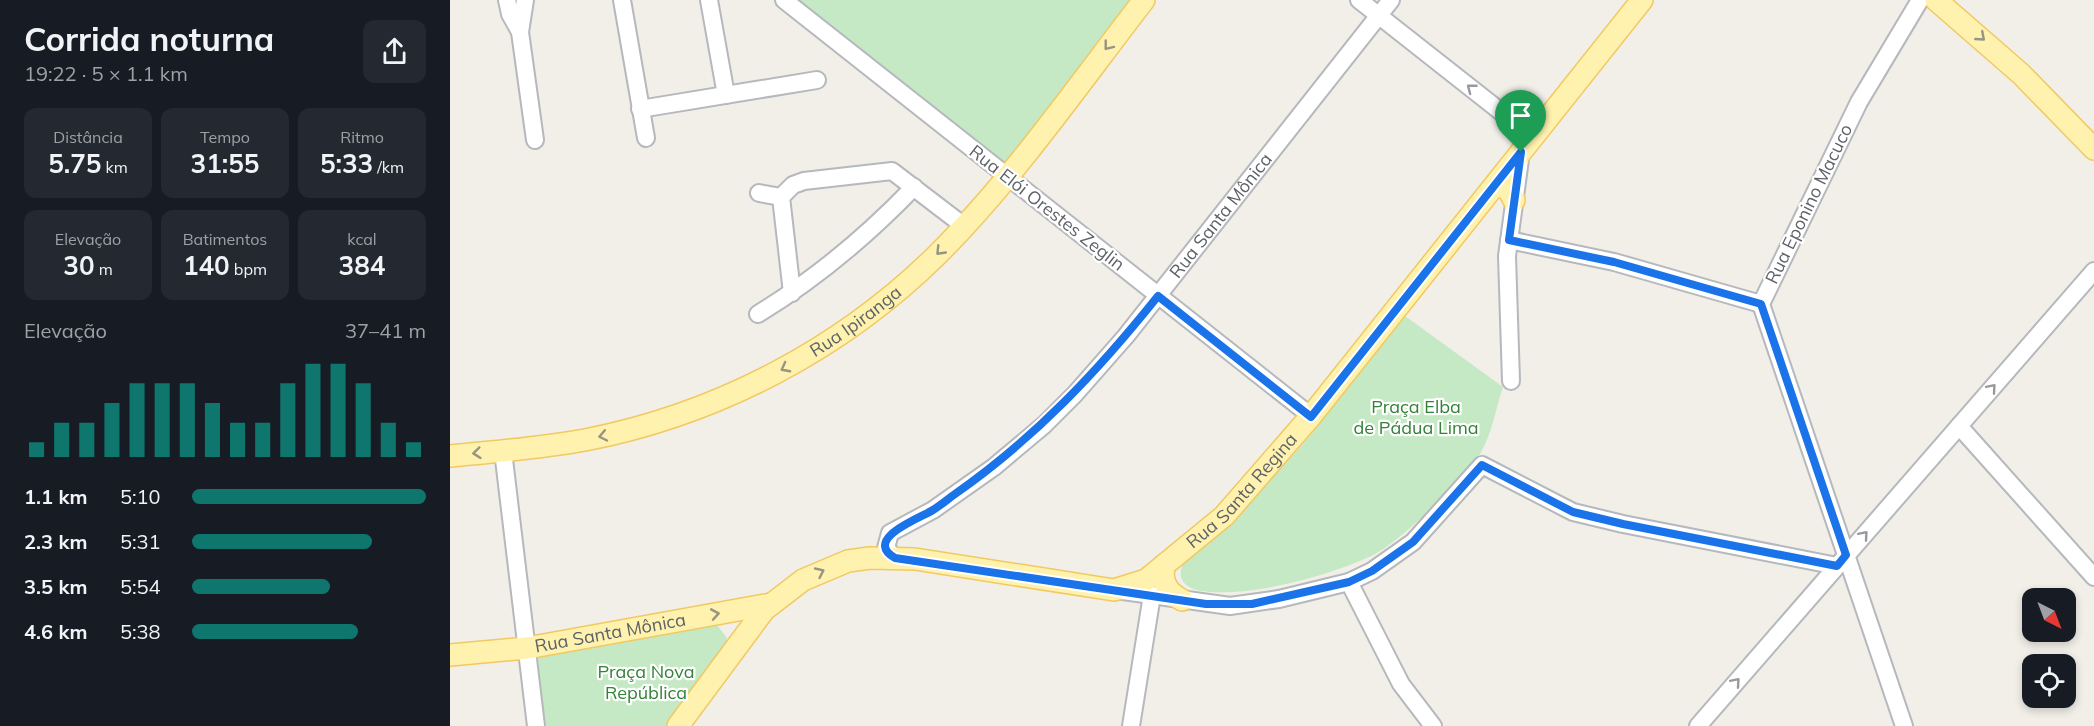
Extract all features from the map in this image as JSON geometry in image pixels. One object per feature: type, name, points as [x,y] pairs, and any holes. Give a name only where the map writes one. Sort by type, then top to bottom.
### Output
[{"type":"main road","name":"Rua Ipiranga","points":[[450,456],[503,451],[619,432],[709,403],[762,380],[815,351],[877,308],[917,274],[964,225],[1006,176],[1144,0]]},
{"type":"main road","name":"Rua Santa Regina","points":[[1114,590],[1136,585],[1224,516],[1311,417],[1642,0]]},
{"type":"main road","points":[[1936,0],[2021,74],[2094,149]]},
{"type":"main road","points":[[1496,185],[1508,189],[1514,200]]},
{"type":"main road","points":[[678,726],[746,631],[771,604],[803,580],[848,561],[895,558],[1114,590]]},
{"type":"main road","points":[[1164,565],[1164,582],[1168,590],[1182,600]]},
{"type":"main road","name":"Rua Santa Mônica","points":[[450,655],[527,648],[771,604]]},
{"type":"street","points":[[507,0],[510,14],[520,32]]},
{"type":"street","points":[[525,0],[520,32],[535,140]]},
{"type":"street","points":[[622,0],[646,138]]},
{"type":"street","points":[[709,0],[726,95]]},
{"type":"street","name":"Rua Elói Orestes Zeglin","points":[[784,0],[1311,417]]},
{"type":"street","points":[[1359,0],[1527,145],[1514,200],[1509,240],[1507,273],[1511,381]]},
{"type":"street","name":"Rua Santa Mônica","points":[[895,558],[888,552],[886,543],[891,533],[933,510],[1037,431],[1102,364],[1391,0]]},
{"type":"street","name":"Rua Eponino Macuco","points":[[1904,726],[1842,561],[1761,304],[1859,102],[1920,0]]},
{"type":"street","points":[[640,109],[817,80]]},
{"type":"street","points":[[781,197],[793,185],[804,181],[892,171],[964,225]]},
{"type":"street","points":[[758,314],[792,293],[852,248],[914,187]]},
{"type":"street","points":[[759,193],[781,197]]},
{"type":"street","points":[[781,197],[792,293]]},
{"type":"street","points":[[1509,240],[1614,262],[1761,304]]},
{"type":"street","points":[[1698,726],[2094,271]]},
{"type":"street","points":[[1959,426],[2094,577]]},
{"type":"street","points":[[503,451],[536,726]]},
{"type":"street","points":[[1114,590],[1230,606],[1252,604],[1349,582],[1372,571],[1413,542],[1482,465],[1573,512],[1623,524],[1842,561]]},
{"type":"street","points":[[1349,582],[1401,684],[1433,726]]},
{"type":"street","points":[[1131,726],[1152,596]]},
{"type":"green space","points":[[798,0],[1133,0],[1005,163]]},
{"type":"green space","name":"Praça Elba de Pádua Lima","points":[[1405,316],[1503,387],[1488,437],[1473,463],[1432,508],[1401,536],[1387,547],[1357,562],[1314,577],[1266,588],[1221,592],[1196,590],[1186,585],[1181,577],[1185,561],[1262,489],[1304,443]]},
{"type":"green space","name":"Praça Nova República","points":[[717,625],[727,638],[726,647],[670,726],[544,726],[538,657]]},
{"type":"route","points":[[1521,152],[1509,240],[1614,262],[1761,304],[1846,555],[1837,566],[1573,512],[1482,465],[1432,523],[1394,558],[1349,582],[1252,604],[1230,606],[1206,604],[922,560],[895,558],[888,552],[886,543],[891,533],[933,510],[994,467],[1044,424],[1102,364],[1158,296],[1311,417],[1521,152]]}]
